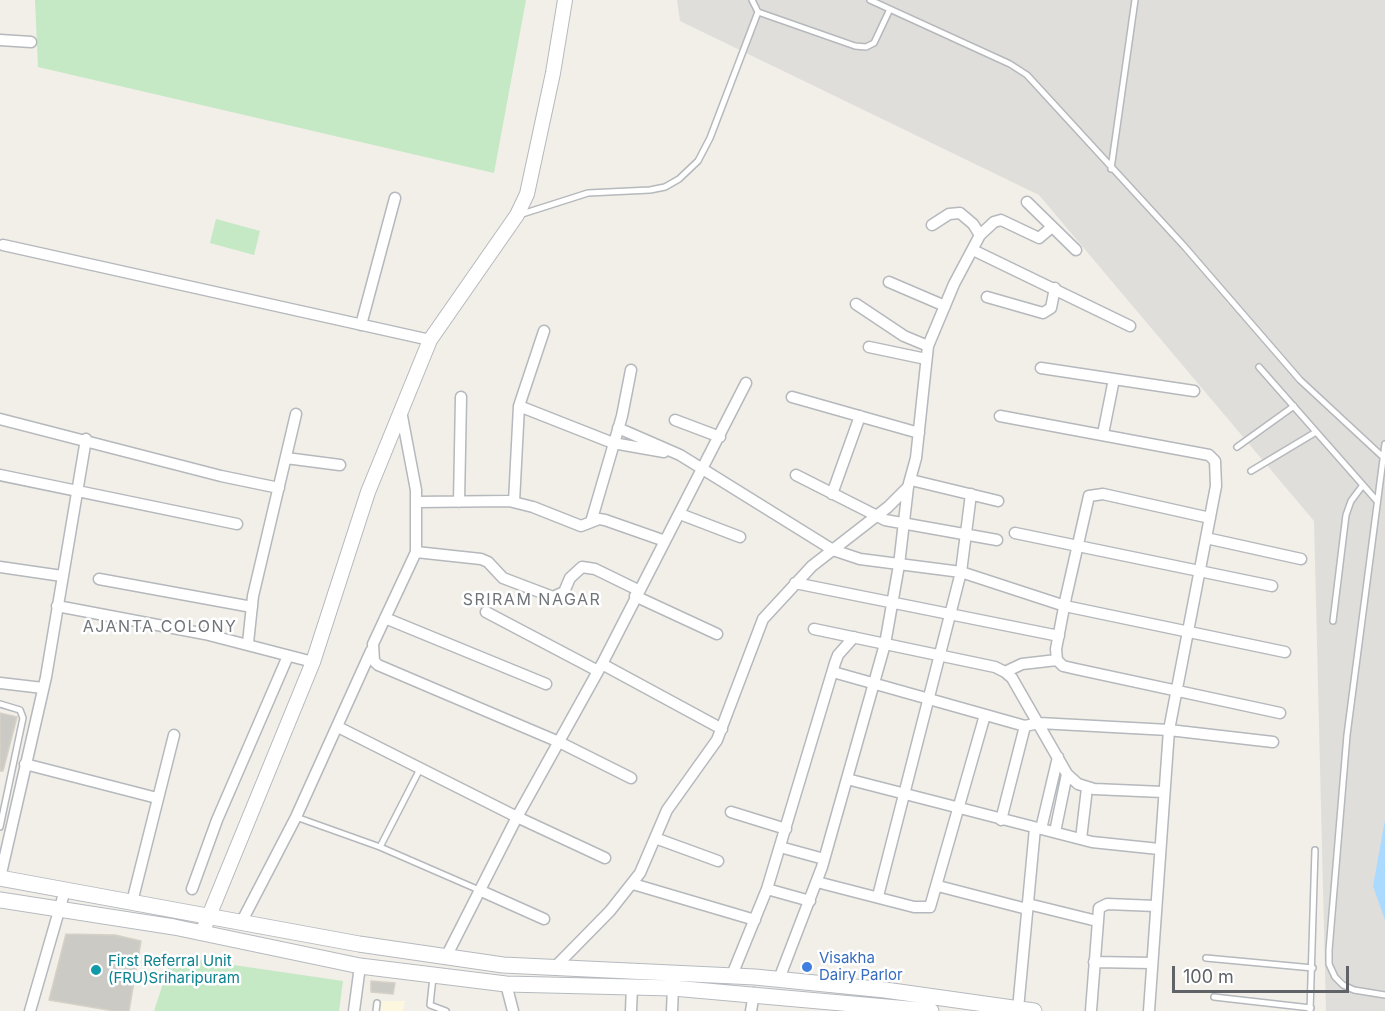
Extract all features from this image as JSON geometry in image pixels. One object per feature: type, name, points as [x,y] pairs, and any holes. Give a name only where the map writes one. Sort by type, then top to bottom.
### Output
[{"type":"main road","points":[[0,878],[359,944],[504,965],[779,979],[885,990],[1034,1011]]},
{"type":"main road","points":[[0,900],[201,933],[360,966],[506,984],[633,986],[754,993],[794,1004],[931,1011]]},
{"type":"street","points":[[201,933],[313,662],[368,492],[430,340],[517,215],[534,168],[565,0]]},
{"type":"street","points":[[0,40],[31,42]]},
{"type":"street","points":[[361,325],[394,198]]},
{"type":"street","points":[[1027,202],[1076,250]]},
{"type":"street","points":[[932,225],[949,214],[960,213],[973,224],[980,235]]},
{"type":"street","points":[[779,979],[824,859],[885,644],[919,433],[928,346],[980,235],[994,222],[1001,220],[1039,238],[1052,227]]},
{"type":"street","points":[[3,245],[430,340]]},
{"type":"street","points":[[973,249],[1130,326]]},
{"type":"street","points":[[889,282],[945,306]]},
{"type":"street","points":[[987,297],[1043,313],[1051,308],[1055,288]]},
{"type":"street","points":[[856,304],[904,336],[928,346]]},
{"type":"street","points":[[514,502],[519,406],[544,331]]},
{"type":"street","points":[[869,347],[926,359]]},
{"type":"street","points":[[1041,368],[1194,391]]},
{"type":"street","points":[[591,522],[618,428],[631,370]]},
{"type":"street","points":[[1103,434],[1114,379]]},
{"type":"street","points":[[446,957],[517,817],[600,668],[637,593],[704,470],[746,383]]},
{"type":"street","points":[[459,502],[461,397]]},
{"type":"street","points":[[792,397],[919,433]]},
{"type":"street","points":[[519,406],[613,443],[680,455]]},
{"type":"street","points":[[242,921],[296,816],[338,727],[416,552],[417,502],[401,411]]},
{"type":"street","points":[[248,644],[252,607],[296,414]]},
{"type":"street","points":[[832,494],[860,416]]},
{"type":"street","points":[[1000,416],[1209,455],[1215,461],[1217,474],[1210,518],[1169,730],[1149,1011]]},
{"type":"street","points":[[0,418],[221,476],[279,488]]},
{"type":"street","points":[[675,420],[720,437]]},
{"type":"street","points":[[618,428],[680,455],[833,549],[860,559],[961,572],[1065,606],[1285,652]]},
{"type":"street","points":[[0,878],[43,688],[86,439]]},
{"type":"street","points":[[286,458],[340,465]]},
{"type":"street","points":[[0,475],[237,524]]},
{"type":"street","points":[[796,475],[875,516],[997,540]]},
{"type":"street","points":[[910,484],[998,501]]},
{"type":"street","points":[[568,984],[561,968],[633,884],[673,800],[713,748],[763,619],[795,583],[910,484]]},
{"type":"street","points":[[878,896],[961,572],[971,494]]},
{"type":"street","points":[[1210,518],[1095,494],[1089,496],[1059,636],[1057,660],[1063,666],[1280,713]]},
{"type":"street","points":[[417,502],[514,502],[581,526],[605,520],[665,541]]},
{"type":"street","points":[[680,514],[740,537]]},
{"type":"street","points":[[1015,533],[1272,586]]},
{"type":"street","points":[[1206,538],[1301,559]]},
{"type":"street","points":[[416,552],[481,559],[488,562],[503,578],[553,597],[564,592],[570,578],[582,567],[595,569],[717,634]]},
{"type":"street","points":[[0,567],[62,576]]},
{"type":"street","points":[[99,579],[252,607]]},
{"type":"street","points":[[795,583],[1059,636]]},
{"type":"street","points":[[57,606],[248,644],[313,662]]},
{"type":"street","points":[[486,612],[722,729]]},
{"type":"street","points":[[385,618],[546,684]]},
{"type":"street","points":[[814,629],[941,655],[1005,672],[1012,678],[1067,774],[1087,788],[1163,792]]},
{"type":"street","points":[[732,975],[767,889],[838,655],[854,637]]},
{"type":"street","points":[[371,650],[374,661],[378,665],[560,742],[631,778]]},
{"type":"street","points":[[192,889],[218,820],[288,656]]},
{"type":"street","points":[[1005,672],[1022,664],[1057,660]]},
{"type":"street","points":[[833,672],[1025,726],[1039,723],[1169,730],[1273,742]]},
{"type":"street","points":[[0,683],[43,688]]},
{"type":"street","points":[[816,882],[923,908],[930,907],[938,886],[985,715]]},
{"type":"street","points":[[1001,820],[1025,726]]},
{"type":"street","points":[[338,727],[517,817],[605,858]]},
{"type":"street","points":[[132,902],[174,735]]},
{"type":"street","points":[[1018,1009],[1027,907],[1038,828],[1058,757]]},
{"type":"street","points":[[25,764],[157,798]]},
{"type":"street","points":[[1055,832],[1067,774]]},
{"type":"street","points":[[847,779],[1098,843],[1160,849]]},
{"type":"street","points":[[1081,839],[1087,788]]},
{"type":"street","points":[[731,812],[786,829]]},
{"type":"street","points":[[655,838],[718,861]]},
{"type":"street","points":[[780,847],[824,859]]},
{"type":"street","points":[[633,884],[755,920]]},
{"type":"street","points":[[938,886],[1097,921]]},
{"type":"street","points":[[767,889],[810,901]]},
{"type":"street","points":[[30,1011],[65,890]]},
{"type":"street","points":[[479,890],[544,920]]},
{"type":"street","points":[[1091,1011],[1099,908],[1103,905],[1156,906]]},
{"type":"street","points":[[1094,962],[1152,963]]},
{"type":"street","points":[[354,1011],[360,966]]},
{"type":"street","points":[[751,1011],[755,977]]},
{"type":"street","points":[[506,984],[513,1011]]},
{"type":"street","points":[[631,1011],[633,986]]},
{"type":"street","points":[[672,1011],[673,988]]},
{"type":"lane","points":[[752,0],[759,12],[841,43],[866,47],[874,43],[890,9]]},
{"type":"lane","points":[[870,0],[1010,64],[1027,75],[1184,246],[1300,380],[1383,457]]},
{"type":"lane","points":[[1111,169],[1135,0]]},
{"type":"lane","points":[[517,215],[588,193],[650,190],[665,187],[679,179],[698,161],[710,138],[759,12]]},
{"type":"lane","points":[[1259,367],[1377,501]]},
{"type":"lane","points":[[1237,447],[1294,406]]},
{"type":"lane","points":[[1251,471],[1316,432]]},
{"type":"lane","points":[[1385,444],[1347,735],[1329,950],[1329,964],[1335,977],[1343,985],[1354,990],[1385,995]]},
{"type":"lane","points":[[1333,621],[1346,515],[1351,501],[1363,485]]},
{"type":"lane","points":[[0,704],[20,710],[23,718],[3,802],[0,827]]},
{"type":"lane","points":[[380,847],[421,768]]},
{"type":"lane","points":[[296,816],[380,847],[479,890]]},
{"type":"lane","points":[[1214,997],[1311,1009],[1315,850]]},
{"type":"lane","points":[[1206,958],[1313,968]]},
{"type":"lane","points":[[433,975],[430,1005],[446,1011]]},
{"type":"lane","points":[[376,1011],[377,1003]]},
{"type":"shaded area","points":[[677,0],[1385,0],[1385,1011],[1326,1011],[1314,521],[1039,195],[680,21]]},
{"type":"shaded area","points":[[382,1001],[405,1001],[403,1011],[381,1011]]},
{"type":"green space","points":[[35,0],[526,0],[494,173],[38,67]]},
{"type":"green space","points":[[216,219],[260,231],[254,255],[210,243]]},
{"type":"green space","points":[[172,956],[343,981],[339,1011],[154,1011]]},
{"type":"water","points":[[1385,820],[1385,920],[1373,886]]},
{"type":"building","points":[[0,713],[17,717],[3,771],[0,771]]},
{"type":"building","name":"First Referral Unit (FRU)Sriharipuram","points":[[66,934],[115,935],[141,941],[129,1011],[114,1011],[49,1000]]},
{"type":"building","points":[[371,981],[395,983],[393,994],[371,992]]},
{"type":"place","name":"Visakha Dairy Parlor","points":[[807,967]]},
{"type":"place","name":"First Referral Unit (FRU)Sriharipuram","points":[[96,970]]},
{"type":"district","name":"SRIRAM NAGAR","points":[[532,600]]},
{"type":"district","name":"AJANTA COLONY","points":[[160,627]]}]
